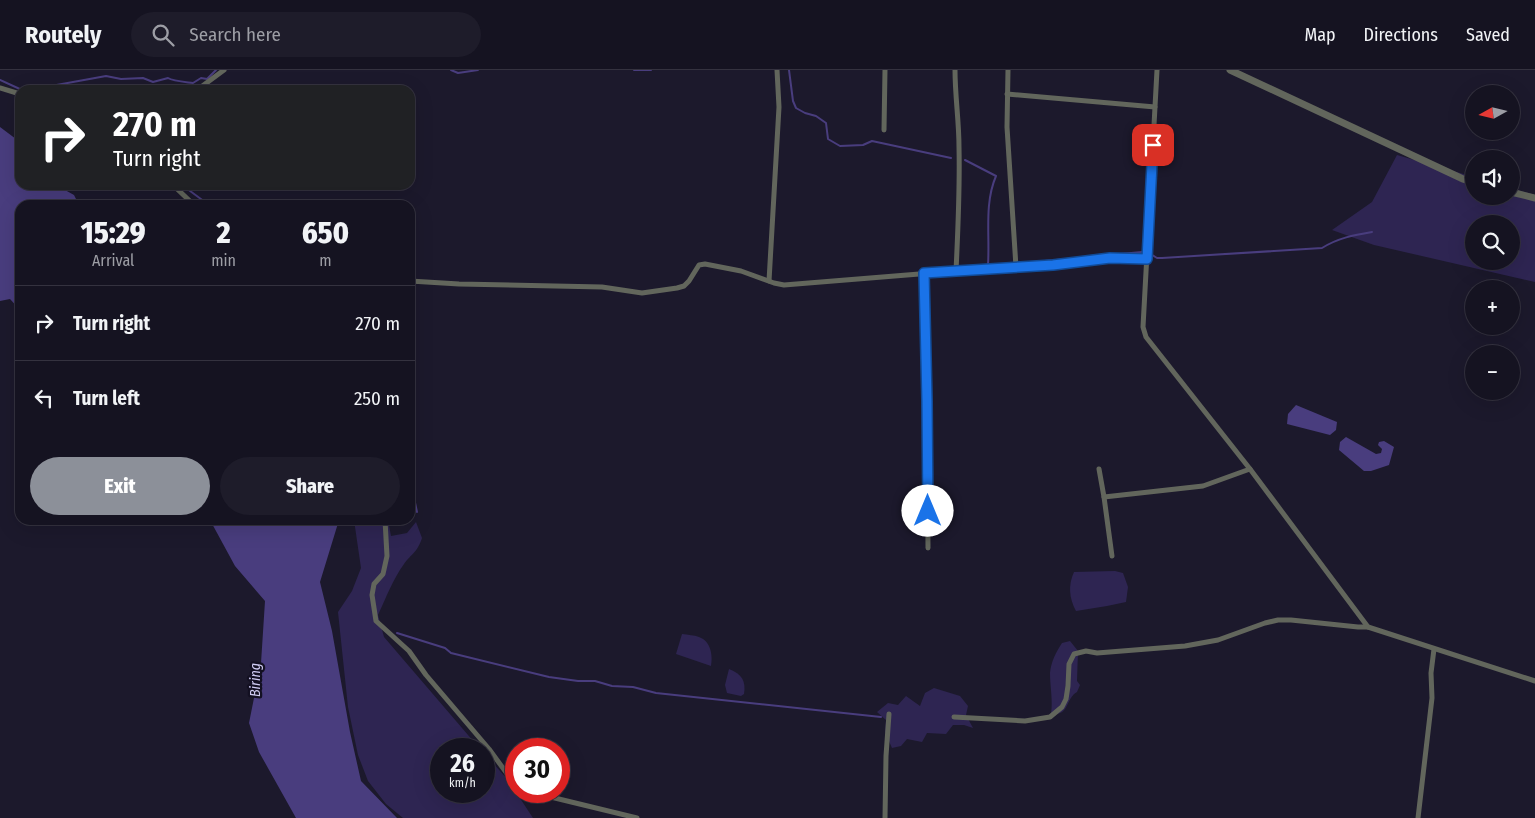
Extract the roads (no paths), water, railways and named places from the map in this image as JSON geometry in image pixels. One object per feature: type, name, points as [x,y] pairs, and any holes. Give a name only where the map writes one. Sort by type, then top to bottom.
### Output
[{"type":"street","points":[[204,85],[224,70]]},
{"type":"street","points":[[769,281],[779,107],[777,70]]},
{"type":"street","points":[[884,130],[885,70]]},
{"type":"street","points":[[955,70],[960,146],[956,271]]},
{"type":"street","points":[[1008,70],[1007,127],[1016,267]]},
{"type":"street","points":[[1157,70],[1144,327],[1146,337],[1250,469],[1368,627]]},
{"type":"street","points":[[1230,70],[1465,180]]},
{"type":"street","points":[[0,88],[15,92]]},
{"type":"street","points":[[1007,94],[1155,107]]},
{"type":"street","points":[[178,190],[189,200]]},
{"type":"street","points":[[1520,194],[1535,198]]},
{"type":"street","points":[[415,281],[476,285],[602,287],[642,293],[684,286],[699,265],[704,264],[741,271],[784,285],[924,273],[1053,265],[1110,258],[1147,259]]},
{"type":"street","points":[[924,273],[928,548]]},
{"type":"street","points":[[1099,469],[1112,556]]},
{"type":"street","points":[[1104,497],[1203,486],[1250,469]]},
{"type":"street","points":[[385,525],[387,556],[383,574],[374,584],[372,595],[376,621],[408,651],[505,771]]},
{"type":"street","points":[[954,717],[1025,721],[1050,717],[1062,707],[1066,699],[1069,664],[1074,654],[1185,646],[1218,640],[1265,622],[1278,620],[1368,627],[1535,681]]},
{"type":"street","points":[[1418,818],[1432,698],[1431,673],[1434,649]]},
{"type":"street","points":[[885,818],[889,714]]},
{"type":"street","points":[[570,802],[637,818]]},
{"type":"waterway","points":[[56,85],[106,76],[121,79],[143,78],[153,82],[168,78],[193,83],[201,78],[207,79],[216,70]]},
{"type":"waterway","points":[[451,70],[458,73],[478,70]]},
{"type":"waterway","points":[[634,70],[651,70]]},
{"type":"waterway","points":[[789,70],[793,101],[796,108],[816,116],[826,123],[828,139],[840,146],[863,145],[872,141],[951,158]]},
{"type":"waterway","points":[[0,80],[15,87]]},
{"type":"waterway","points":[[965,160],[996,176],[992,187],[989,209],[988,265],[1011,264]]},
{"type":"waterway","points":[[189,190],[202,200]]},
{"type":"waterway","points":[[1149,253],[1157,258],[1162,258],[1322,248],[1340,239],[1372,232]]},
{"type":"waterway","points":[[1023,263],[1142,252]]},
{"type":"waterway","points":[[959,267],[987,265]]},
{"type":"waterway","points":[[415,503],[417,512]]},
{"type":"waterway","points":[[397,633],[445,648],[451,653],[549,677],[595,681],[612,686],[633,687],[656,693],[881,717]]},
{"type":"water label","name":"Biring","points":[[255,680]]}]
